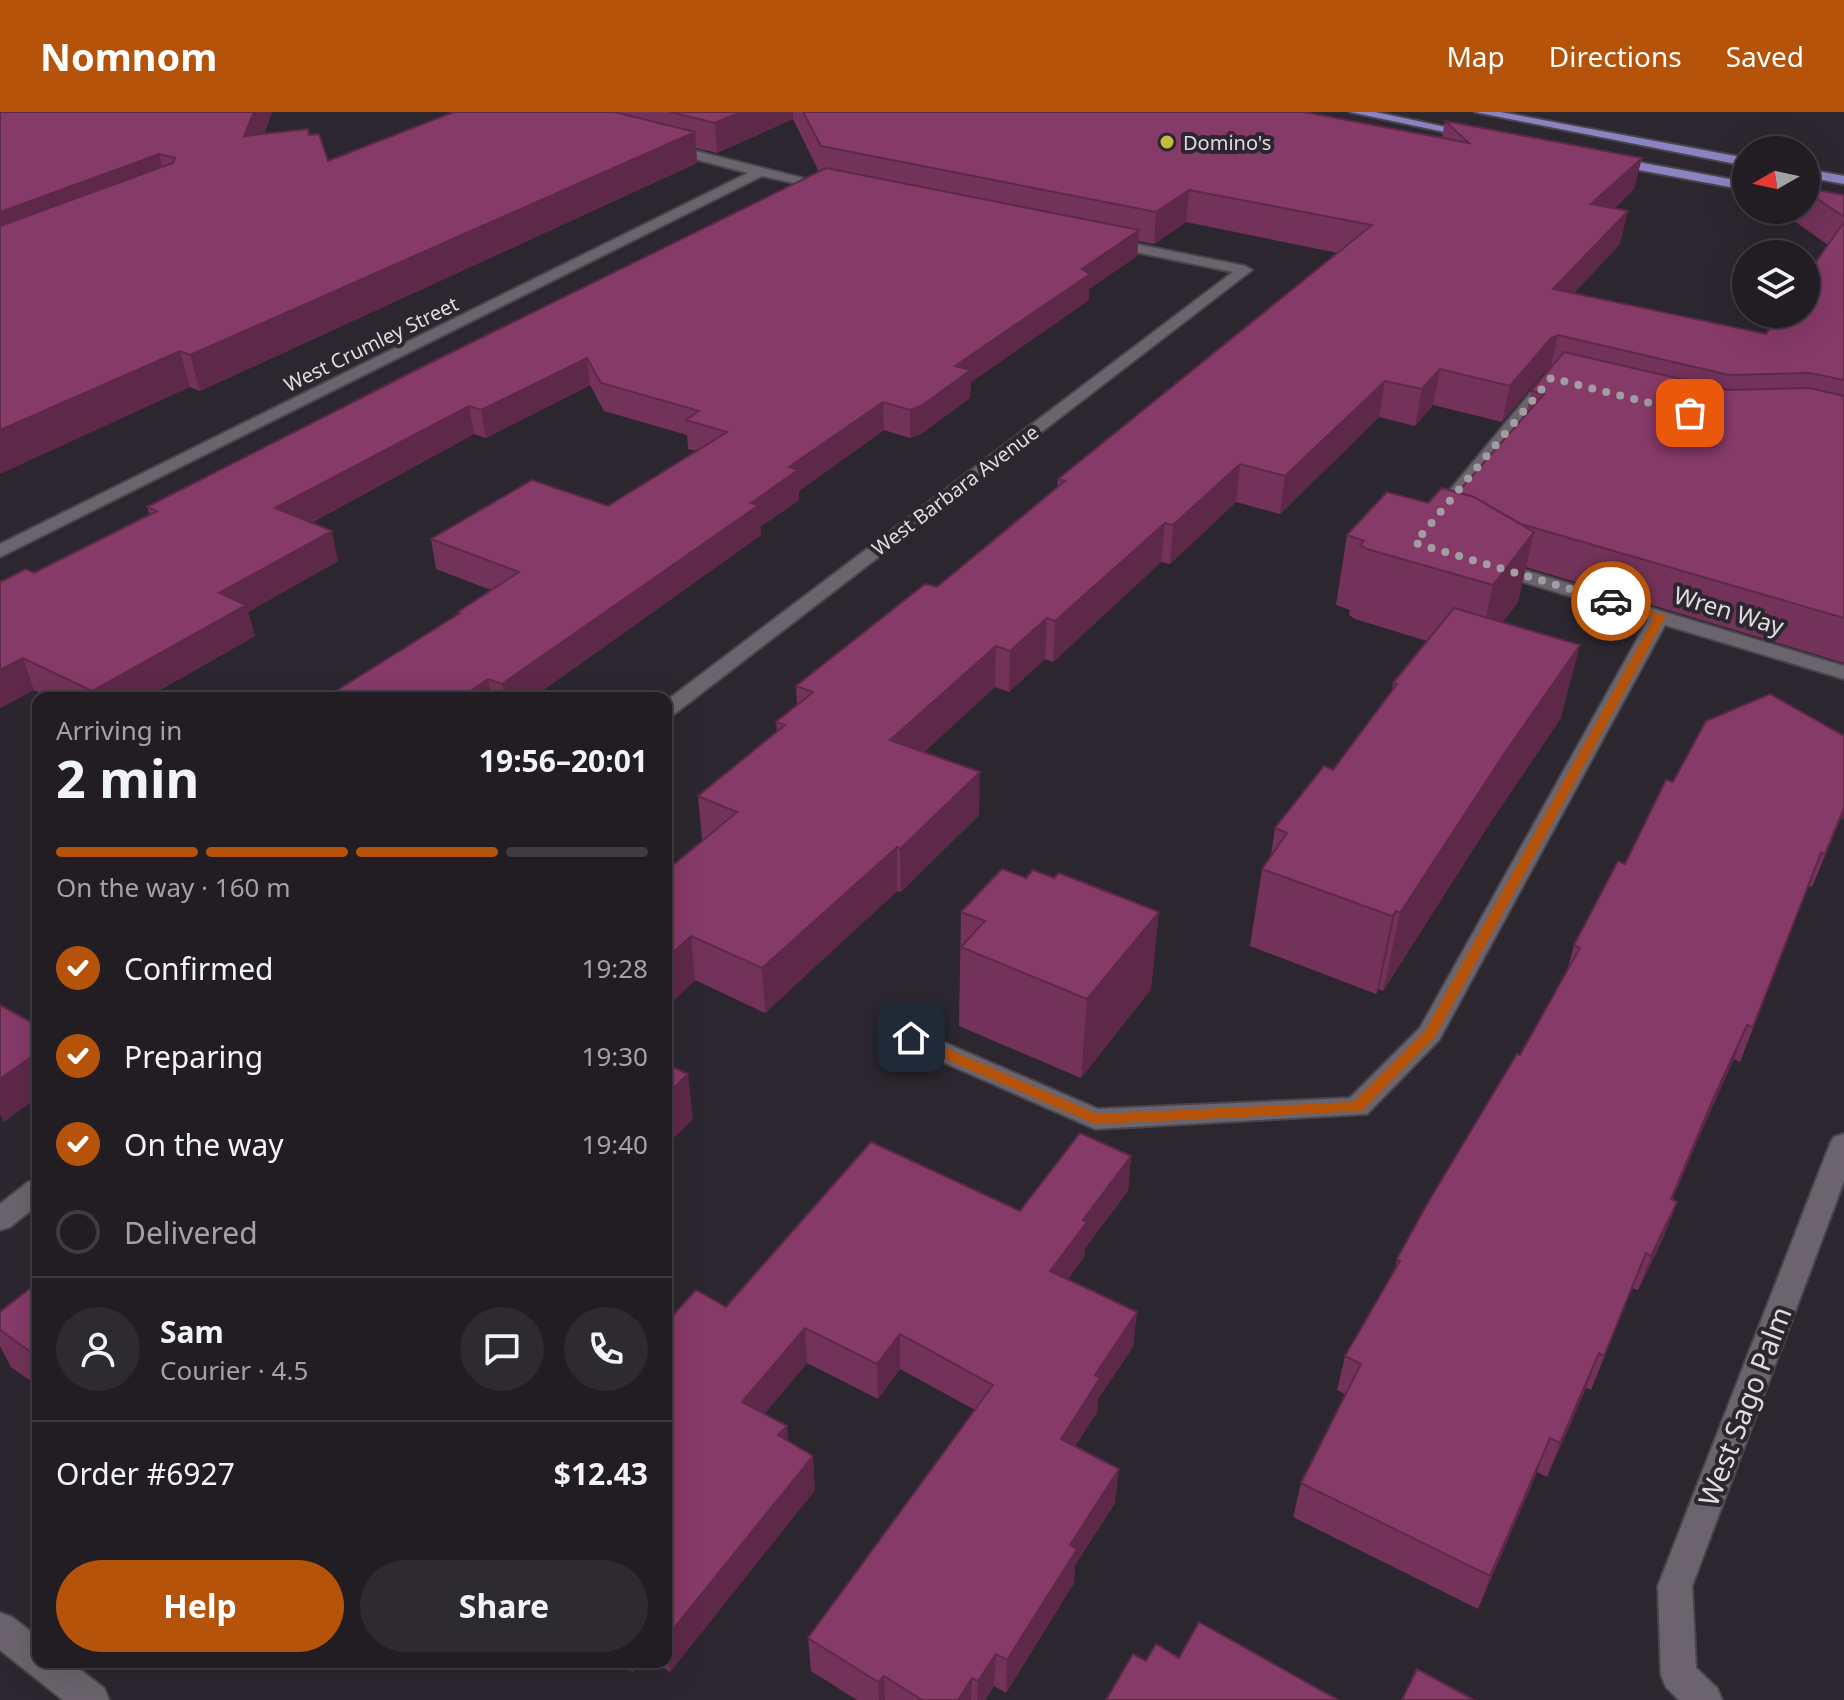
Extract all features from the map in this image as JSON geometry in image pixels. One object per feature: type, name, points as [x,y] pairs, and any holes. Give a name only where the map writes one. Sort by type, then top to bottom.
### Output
[{"type":"main road","points":[[1356,112],[1487,137]]},
{"type":"main road","points":[[1490,113],[1732,159]]},
{"type":"main road","points":[[1706,179],[1721,157]]},
{"type":"main road","points":[[1602,159],[1732,184]]},
{"type":"main road","points":[[1820,176],[1844,180]]},
{"type":"street","points":[[656,145],[760,172],[839,188]]},
{"type":"street","name":"West Crumley Street","points":[[0,551],[760,172]]},
{"type":"street","name":"West Barbara Avenue","points":[[672,706],[1245,270],[1089,238]]},
{"type":"street","points":[[1425,531],[1558,380]]},
{"type":"street","name":"Wren Way","points":[[1473,560],[1844,673]]},
{"type":"street","points":[[911,1038],[1095,1119],[1357,1107],[1430,1034],[1660,616]]},
{"type":"street","name":"West Sago Palm","points":[[1692,1688],[1675,1586],[1844,1144]]},
{"type":"street","points":[[0,1219],[32,1195]]},
{"type":"street","points":[[0,1629],[32,1654]]},
{"type":"street","points":[[50,1668],[91,1700]]},
{"type":"building","points":[[0,112],[254,112],[244,136],[308,129],[309,135],[319,134],[328,161],[454,112],[615,112],[695,132],[190,355],[180,351],[0,430],[0,226],[173,163],[175,158],[159,154],[0,212]]},
{"type":"building","points":[[670,112],[741,112],[715,123]]},
{"type":"building","points":[[803,112],[1304,112],[1469,143],[1445,121],[1642,158],[1591,204],[1628,211],[1553,289],[1766,334],[1770,328],[1820,328],[1820,256],[1844,222],[1844,380],[1810,373],[1729,375],[1558,335],[1551,338],[1510,386],[1440,369],[1422,389],[1385,381],[1285,476],[1240,464],[1173,525],[1165,523],[1055,621],[1047,618],[1010,651],[996,646],[890,740],[980,772],[900,849],[897,847],[762,968],[691,936],[672,953],[672,866],[737,812],[698,796],[785,725],[776,722],[813,692],[796,686],[925,584],[937,587],[1065,481],[1058,479],[1372,225],[1189,190],[1156,212],[821,146]]},
{"type":"building","points":[[826,168],[1139,230],[1082,269],[1090,274],[955,366],[971,370],[921,406],[910,410],[883,402],[789,467],[798,470],[751,503],[759,505],[502,684],[488,679],[469,692],[335,692],[519,572],[431,539],[532,480],[608,506],[727,432],[686,420],[699,411],[601,383],[587,358],[481,410],[469,406],[275,508],[332,531],[219,593],[246,605],[92,691],[23,658],[0,670],[0,582],[26,569],[34,573],[157,511],[147,507],[424,366]]},
{"type":"building","points":[[1820,191],[1844,195],[1844,217],[1820,201]]},
{"type":"building","points":[[1564,352],[1728,390],[1810,388],[1844,396],[1844,618],[1521,524],[1474,497],[1458,492],[1544,394],[1531,391]]},
{"type":"building","points":[[1442,488],[1474,497],[1534,532],[1493,585],[1367,549],[1360,545],[1364,541],[1347,535],[1387,492],[1428,503]]},
{"type":"building","points":[[1454,608],[1580,645],[1400,913],[1396,911],[1392,916],[1262,869],[1287,833],[1275,828],[1324,766],[1333,770],[1397,684],[1393,683]]},
{"type":"building","points":[[1770,694],[1844,736],[1844,808],[1825,854],[1821,853],[1753,1027],[1747,1025],[1711,1104],[1671,1199],[1677,1202],[1651,1256],[1646,1253],[1604,1356],[1599,1353],[1560,1443],[1550,1438],[1490,1576],[1301,1483],[1361,1364],[1345,1356],[1400,1261],[1397,1259],[1426,1206],[1517,1054],[1520,1055],[1580,948],[1574,945],[1618,861],[1625,864],[1666,780],[1673,782],[1706,721]]},
{"type":"building","points":[[1002,869],[1026,878],[1033,870],[1054,878],[1059,873],[1159,912],[1087,999],[961,947],[985,921],[961,912]]},
{"type":"building","points":[[0,1005],[32,1023],[32,1056],[0,1079]]},
{"type":"building","points":[[672,1067],[688,1074],[672,1090]]},
{"type":"building","points":[[1080,1133],[1131,1156],[1050,1271],[1137,1312],[1095,1375],[1100,1378],[1061,1439],[1119,1469],[1070,1545],[1077,1549],[1007,1660],[996,1654],[978,1681],[972,1678],[958,1700],[922,1700],[884,1676],[878,1682],[808,1638],[993,1385],[900,1334],[877,1364],[805,1328],[742,1402],[787,1426],[778,1435],[813,1456],[672,1631],[672,1316],[696,1290],[726,1307],[871,1142],[1020,1211]]},
{"type":"building","points":[[32,1287],[32,1353],[0,1330],[0,1312]]},
{"type":"building","points":[[1199,1622],[1338,1700],[1106,1700],[1133,1654],[1146,1661],[1156,1644],[1179,1658]]},
{"type":"building","points":[[1417,1669],[1474,1700],[1402,1700]]},
{"type":"way so far","points":[[1611,601],[1415,543],[1551,378],[1690,413]]},
{"type":"place","name":"Domino's","points":[[1167,142]]},
{"type":"route","points":[[911,1038],[1095,1119],[1357,1107],[1430,1034],[1660,616],[1611,601]]}]
